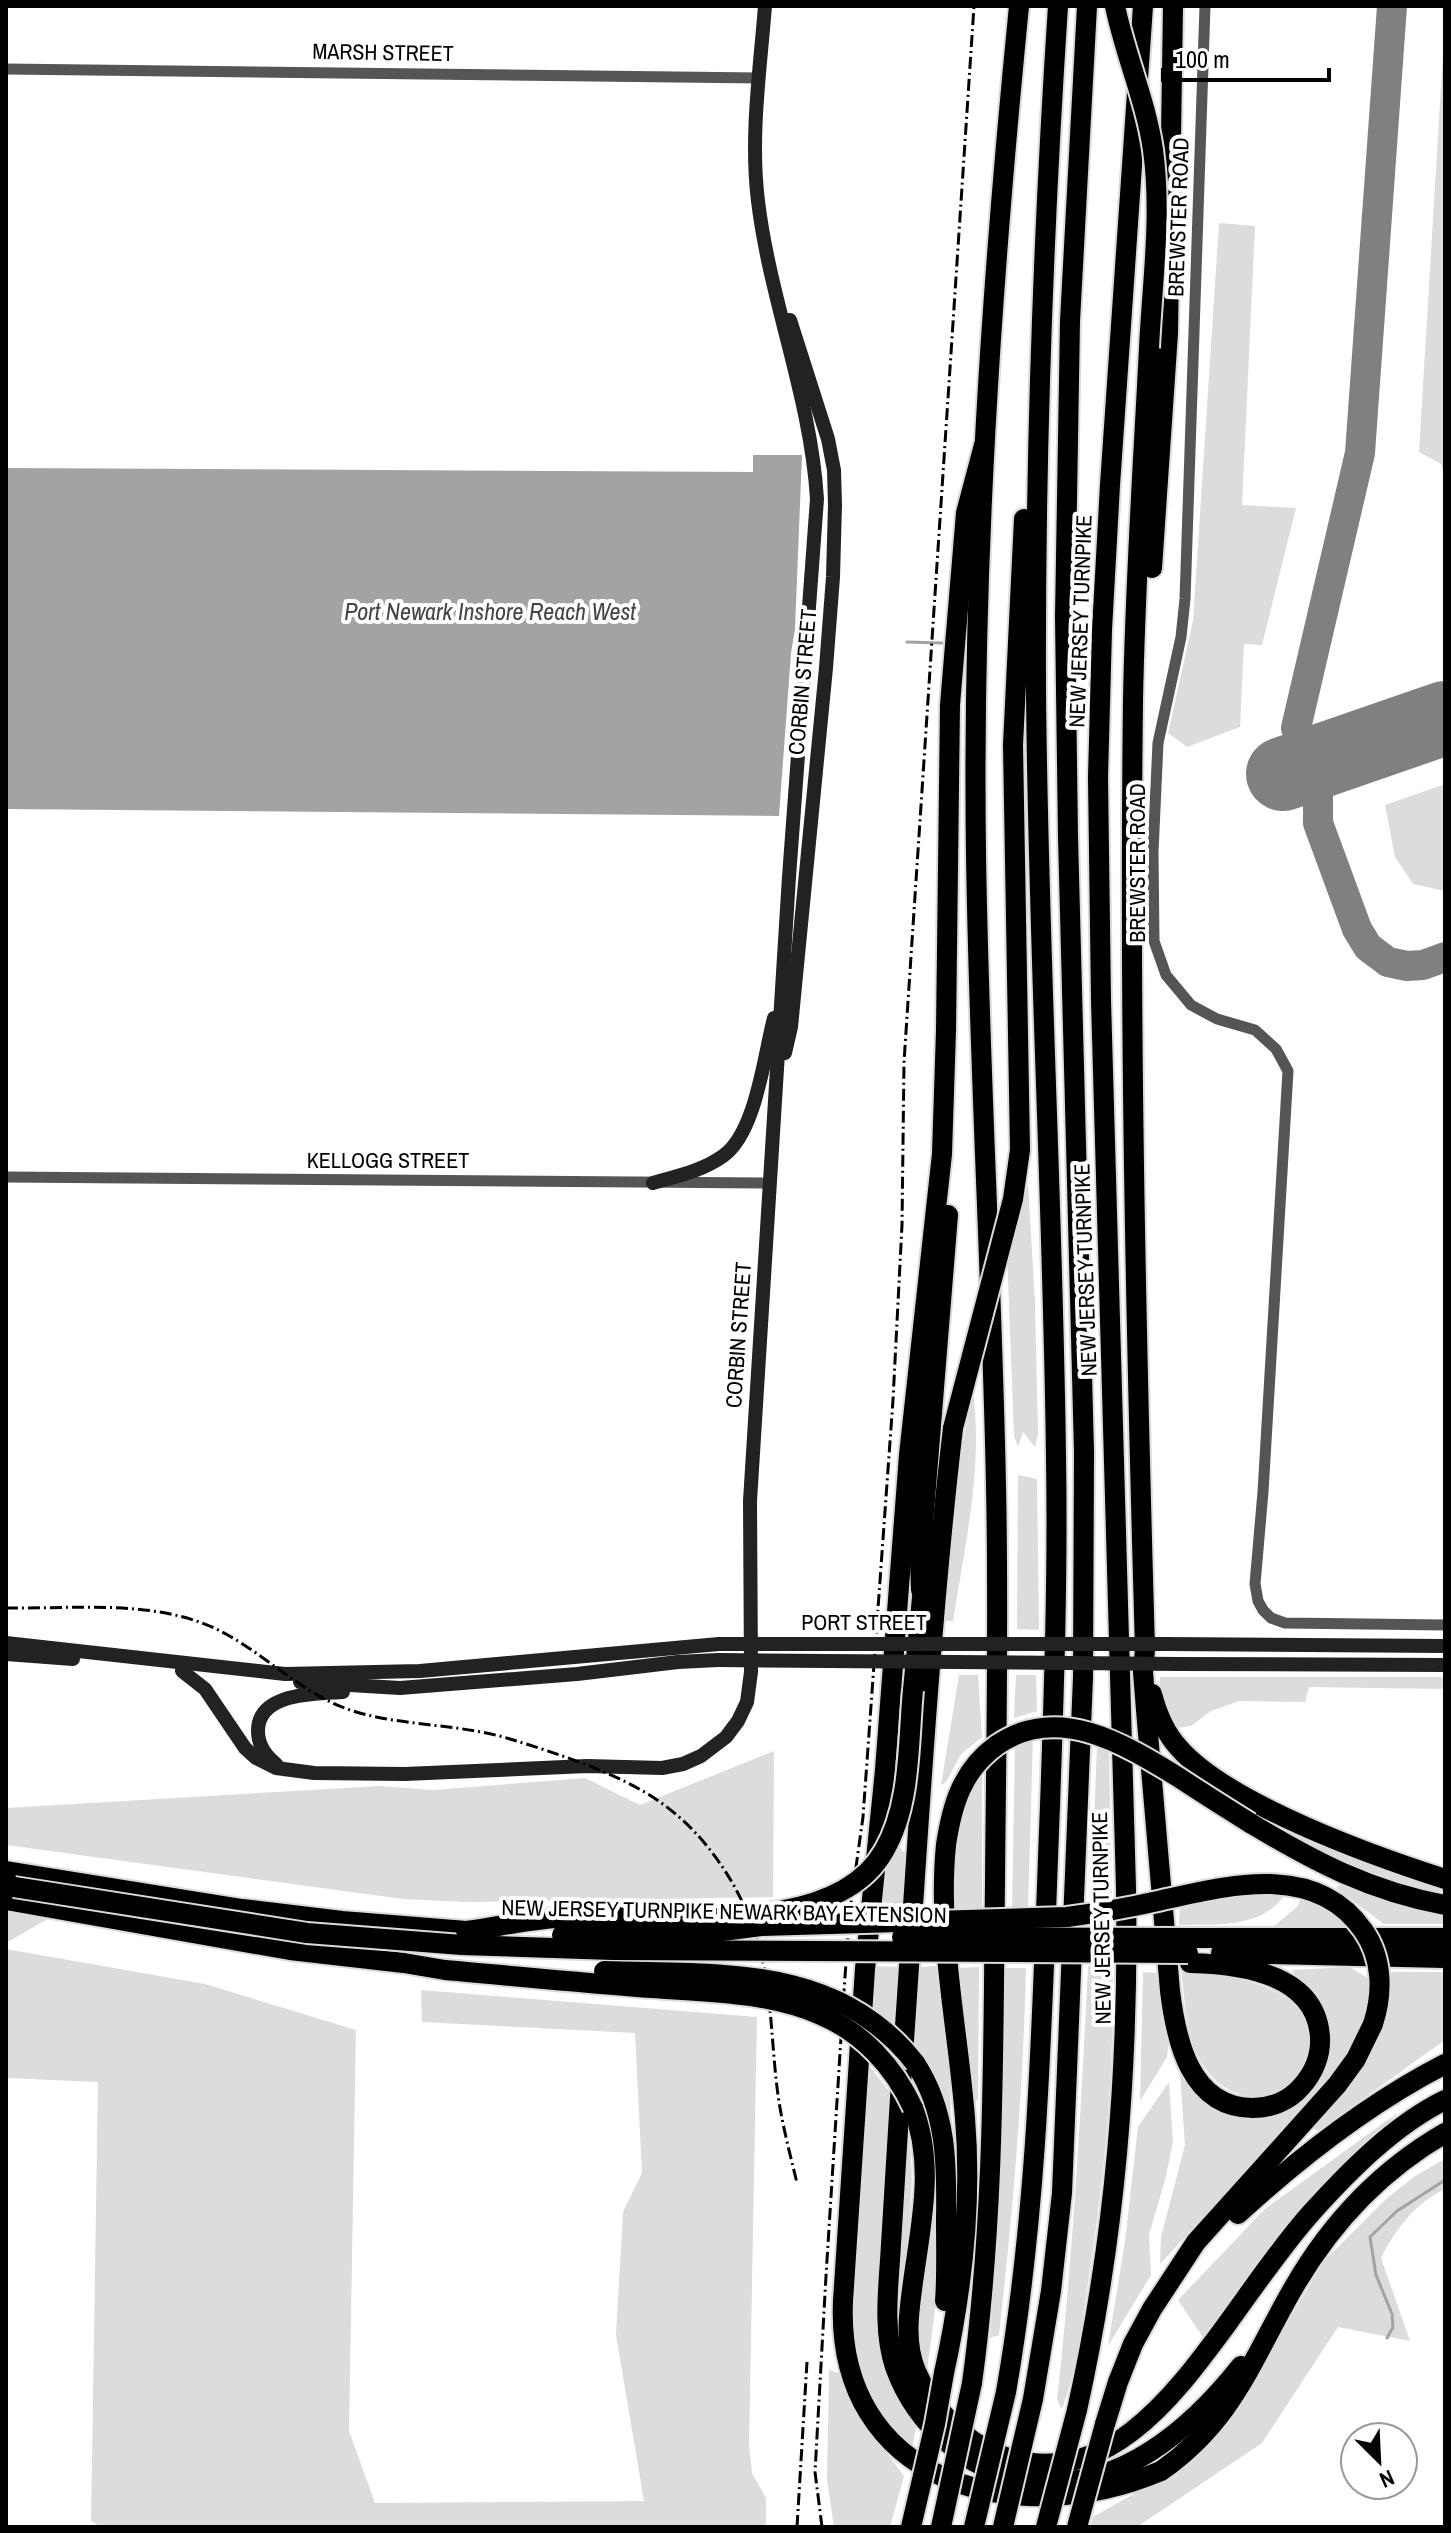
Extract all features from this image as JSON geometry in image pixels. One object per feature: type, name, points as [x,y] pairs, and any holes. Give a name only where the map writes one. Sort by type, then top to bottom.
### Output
[{"type":"highway","points":[[941,2527],[972,2383],[981,2318],[991,2181],[998,1624],[976,858],[978,618],[984,445],[997,235],[1019,6]]},
{"type":"highway","name":"NEW JERSEY TURNPIKE","points":[[974,2527],[1006,2392],[1022,2291],[1036,2141],[1056,1625],[1055,1366],[1036,708],[1038,428],[1044,227],[1058,6]]},
{"type":"highway","name":"NEW JERSEY TURNPIKE","points":[[1003,2527],[1033,2399],[1051,2291],[1063,2168],[1083,1677],[1084,1452],[1065,617],[1070,321],[1087,6]]},
{"type":"highway","points":[[1115,6],[1148,126],[1156,199],[1133,701],[1131,853],[1131,1085],[1145,1649],[1143,1672],[1152,1792],[1172,2002],[1180,2046],[1199,2081],[1211,2094],[1227,2104],[1260,2108],[1275,2105],[1292,2096],[1311,2075],[1319,2050],[1317,2023],[1306,2001],[1287,1984],[1261,1972],[1189,1951]]},
{"type":"highway","name":"NEW JERSEY TURNPIKE","points":[[1046,2527],[1077,2410],[1098,2306],[1121,2134],[1127,2008],[1098,777],[1110,485],[1143,6]]},
{"type":"highway","points":[[1134,755],[1141,702],[1165,393],[1173,6]]},
{"type":"highway","points":[[466,1931],[558,1917],[718,1915],[778,1912],[814,1905],[839,1895],[859,1882],[878,1862],[895,1828],[904,1792],[921,1590],[941,1463],[1013,1199],[1020,1150],[1014,702],[1025,490],[1038,428]]},
{"type":"highway","points":[[984,445],[966,513],[951,673],[941,1167],[914,1391],[885,1770],[865,1969],[843,2331],[852,2378],[870,2419],[902,2462],[932,2487],[966,2504],[1007,2515],[1079,2518],[1147,2481],[1194,2446],[1235,2397],[1310,2262],[1355,2204],[1403,2160],[1445,2133]]},
{"type":"highway","points":[[921,1590],[920,1561],[950,1187],[951,1071],[946,1030]]},
{"type":"highway","points":[[953,1428],[921,1799],[887,2312],[889,2341],[896,2368],[913,2402],[930,2426],[970,2460],[1010,2477],[1032,2481],[1090,2478],[1115,2470],[1144,2455],[1197,2414],[1233,2376],[1282,2308]]},
{"type":"highway","points":[[1145,1649],[1153,1697],[1162,1721],[1179,1748],[1197,1765],[1254,1800],[1317,1830],[1445,1879]]},
{"type":"highway","points":[[911,2527],[935,2424],[957,2299],[967,2170],[945,1914],[946,1845],[955,1801],[971,1771],[1003,1742],[1026,1731],[1048,1727],[1077,1729],[1112,1740],[1146,1758],[1250,1823],[1350,1878],[1396,1894],[1445,1905]]},
{"type":"highway","points":[[10,1884],[41,1906],[290,1950],[445,1970],[715,1993],[801,2007],[837,2023],[867,2044],[890,2070],[913,2108],[924,2146],[926,2170],[908,2328],[916,2372],[937,2406],[973,2441],[1006,2457],[1046,2464],[1072,2461],[1092,2454],[1119,2440],[1156,2412],[1186,2380],[1289,2239],[1324,2199],[1381,2145],[1445,2100]]},
{"type":"highway","name":"NEW JERSEY TURNPIKE NEWARK BAY EXTENSION","points":[[10,1884],[307,1933],[462,1945],[613,1950],[1133,1953],[1445,1938]]},
{"type":"highway","name":"NEW JERSEY TURNPIKE NEWARK BAY EXTENSION","points":[[10,1884],[358,1923],[466,1931],[1445,1958]]},
{"type":"highway","points":[[684,1936],[761,1926],[1067,1917],[1229,1885],[1285,1884],[1327,1897],[1350,1914],[1368,1936],[1375,1952],[1380,1981],[1379,2002],[1373,2024],[1356,2059],[1337,2085],[1196,2242],[1174,2275],[1133,2344],[1118,2382],[1079,2518]]},
{"type":"highway","points":[[404,1963],[733,1976],[783,1982],[824,1994],[856,2010],[888,2034],[915,2063],[935,2101],[946,2161],[944,2373]]},
{"type":"highway","points":[[1174,2275],[1243,2209],[1315,2148],[1387,2097],[1445,2064]]},
{"type":"main road","name":"CORBIN STREET","points":[[286,1771],[405,1774],[587,1766],[672,1767],[710,1751],[726,1737],[747,1702],[751,1672],[750,1501],[782,982],[817,499],[815,471],[758,200],[756,141],[765,6]]},
{"type":"main road","name":"CORBIN STREET","points":[[775,286],[795,333],[828,439],[834,470],[835,505],[828,653],[803,911],[791,1027],[777,1088]]},
{"type":"main road","points":[[653,1183],[698,1170],[725,1154],[743,1133],[782,982]]},
{"type":"main road","points":[[6,1643],[291,1678]]},
{"type":"main road","name":"PORT STREET","points":[[291,1678],[420,1671],[719,1644],[1445,1646]]},
{"type":"main road","points":[[6,1654],[127,1660],[182,1671],[291,1678]]},
{"type":"main road","name":"PORT STREET","points":[[291,1678],[400,1688],[718,1660],[1445,1665]]},
{"type":"main road","points":[[182,1671],[205,1689],[245,1748],[269,1765],[286,1771]]},
{"type":"main road","points":[[286,1771],[267,1756],[259,1739],[259,1721],[272,1705],[302,1696],[400,1688]]},
{"type":"street","name":"BREWSTER ROAD","points":[[1205,6],[1185,599],[1181,637],[1158,743],[1153,852],[1154,941],[1166,975],[1191,1005],[1217,1019],[1255,1030],[1276,1049],[1288,1071],[1255,1578],[1260,1606],[1271,1618],[1285,1623],[1445,1625]]},
{"type":"street","name":"MARSH STREET","points":[[6,69],[759,78]]},
{"type":"street","name":"KELLOGG STREET","points":[[6,1177],[770,1183]]},
{"type":"shaded area","points":[[1445,20],[1445,482],[1441,464],[1419,452]]},
{"type":"shaded area","points":[[1219,223],[1255,226],[1242,505],[1296,508],[1262,645],[1244,644],[1240,727],[1187,747],[1168,733],[1193,621]]},
{"type":"shaded area","points":[[1445,784],[1445,891],[1413,884],[1395,857],[1385,805]]},
{"type":"shaded area","points":[[1028,1184],[1038,1434],[1035,1447],[1023,1432],[1018,1447],[1014,1436],[1007,1252]]},
{"type":"shaded area","points":[[973,1392],[976,1450],[971,1507],[953,1621],[942,1621],[953,1494]]},
{"type":"shaded area","points":[[1018,1475],[1037,1479],[1039,1630],[1017,1629]]},
{"type":"shaded area","points":[[959,1675],[978,1675],[982,1737],[961,1754],[946,1782],[941,1785]]},
{"type":"shaded area","points":[[1016,1675],[1036,1675],[1037,1711],[1014,1718]]},
{"type":"shaded area","points":[[1160,1677],[1445,1677],[1445,1689],[1309,1687],[1305,1702],[1239,1701],[1211,1711],[1191,1726],[1176,1728],[1160,1697]]},
{"type":"shaded area","points":[[1033,1737],[1028,1908],[1012,1909],[1015,1745]]},
{"type":"shaded area","points":[[1097,1745],[1109,1751],[1112,1897],[1091,1901]]},
{"type":"shaded area","points":[[774,1751],[773,1897],[467,1902],[403,1899],[6,1845],[6,1808],[379,1786],[433,1790],[585,1778],[640,1805]]},
{"type":"shaded area","points":[[982,1768],[982,1911],[950,1914],[959,1814]]},
{"type":"shaded area","points":[[1274,1816],[1445,1886],[1445,1891],[1412,1887],[1315,1849],[1284,1829]]},
{"type":"shaded area","points":[[899,1846],[907,1856],[904,1913],[877,1915],[881,1875]]},
{"type":"shaded area","points":[[1341,1884],[1378,1898],[1445,1913],[1445,1924],[1384,1924],[1336,1888]]},
{"type":"shaded area","points":[[1243,1891],[1285,1894],[1276,1905],[1252,1919],[1223,1924],[1179,1925],[1180,1903]]},
{"type":"shaded area","points":[[1302,1896],[1336,1913],[1345,1926],[1274,1926],[1297,1907]]},
{"type":"shaded area","points":[[6,1911],[51,1917],[6,1943]]},
{"type":"shaded area","points":[[6,1949],[205,1984],[356,2030],[349,2431],[375,2503],[644,2501],[616,2335],[623,2212],[642,2173],[635,2033],[422,2022],[421,1990],[757,2017],[749,2445],[752,2473],[766,2498],[766,2527],[101,2527],[91,2521],[98,2082],[6,2078]]},
{"type":"shaded area","points":[[872,1966],[899,1967],[896,2031],[869,2009]]},
{"type":"shaded area","points":[[936,1966],[949,2071],[954,2169],[934,2085],[916,2048],[916,1967]]},
{"type":"shaded area","points":[[1088,1966],[1113,1968],[1110,2089],[1103,2170],[1078,2351],[1062,2409],[1057,2400],[1076,2184]]},
{"type":"shaded area","points":[[979,1967],[978,2099],[974,2105],[958,1968]]},
{"type":"shaded area","points":[[1350,1967],[1369,1979],[1367,2011],[1355,2042],[1321,2090],[1160,2264],[1161,2237],[1185,2145],[1180,2074],[1197,2090],[1250,2115],[1323,2069],[1329,2050],[1329,2030],[1320,2002],[1292,1970]]},
{"type":"shaded area","points":[[1005,1968],[1026,1968],[1025,2015],[1017,2152],[1004,2289],[999,2335],[990,2338],[1002,2153]]},
{"type":"shaded area","points":[[1181,1970],[1212,1973],[1256,1984],[1291,2001],[1299,2008],[1308,2027],[1310,2052],[1303,2072],[1289,2086],[1272,2095],[1252,2097],[1231,2091],[1212,2077],[1197,2054],[1190,2034]]},
{"type":"shaded area","points":[[1143,1972],[1160,1973],[1168,2046],[1167,2057],[1140,2101]]},
{"type":"shaded area","points":[[1391,1972],[1445,1972],[1445,2040],[1318,2131],[1313,2128],[1356,2076],[1377,2038],[1390,1995]]},
{"type":"shaded area","points":[[867,2063],[889,2091],[878,2319],[917,2423],[910,2460],[877,2415],[855,2352],[852,2301]]},
{"type":"shaded area","points":[[1169,2082],[1173,2142],[1149,2235],[1151,2275],[1108,2346],[1125,2241],[1138,2127]]},
{"type":"shaded area","points":[[1400,2111],[1297,2212],[1204,2339],[1178,2300],[1265,2209]]},
{"type":"shaded area","points":[[909,2138],[912,2178],[910,2219],[900,2300],[894,2303]]},
{"type":"shaded area","points":[[1445,2159],[1445,2189],[1424,2202],[1407,2218],[1381,2258],[1410,2341],[1338,2327],[1262,2443],[1137,2527],[1090,2527],[1093,2517],[1188,2463],[1255,2377],[1324,2261],[1385,2200],[1415,2176]]},
{"type":"shaded area","points":[[934,2172],[940,2248],[926,2377],[914,2341]]},
{"type":"shaded area","points":[[829,2370],[843,2374],[864,2424],[904,2476],[890,2527],[834,2527],[827,2480]]},
{"type":"water","name":"Port Newark Inshore Reach West","points":[[753,455],[802,455],[795,629],[779,816],[6,809],[6,468],[753,472]]},
{"type":"waterway","points":[[907,642],[942,643]]},
{"type":"waterway","points":[[1387,2338],[1393,2327],[1392,2314],[1376,2275],[1370,2237],[1397,2211],[1445,2180]]},
{"type":"taxiway","points":[[1329,758],[1309,754],[1296,728],[1360,453],[1392,6]]},
{"type":"taxiway","points":[[1372,743],[1340,759],[1323,778],[1318,794],[1318,823],[1357,929],[1368,947],[1388,962],[1407,966],[1423,965],[1445,957]]},
{"type":"runway","points":[[1283,774],[1445,718]]},
{"type":"railway","points":[[822,2527],[815,2472],[826,2276],[850,1910],[863,1817],[893,1400],[902,1225],[904,1062],[974,6]]},
{"type":"railway","points":[[6,1608],[147,1610],[201,1623],[241,1643],[317,1695],[350,1710],[510,1739],[608,1773],[660,1802],[712,1852],[749,1916],[763,1962],[780,2106],[797,2183]]},
{"type":"railway","points":[[797,2527],[807,2362]]}]
